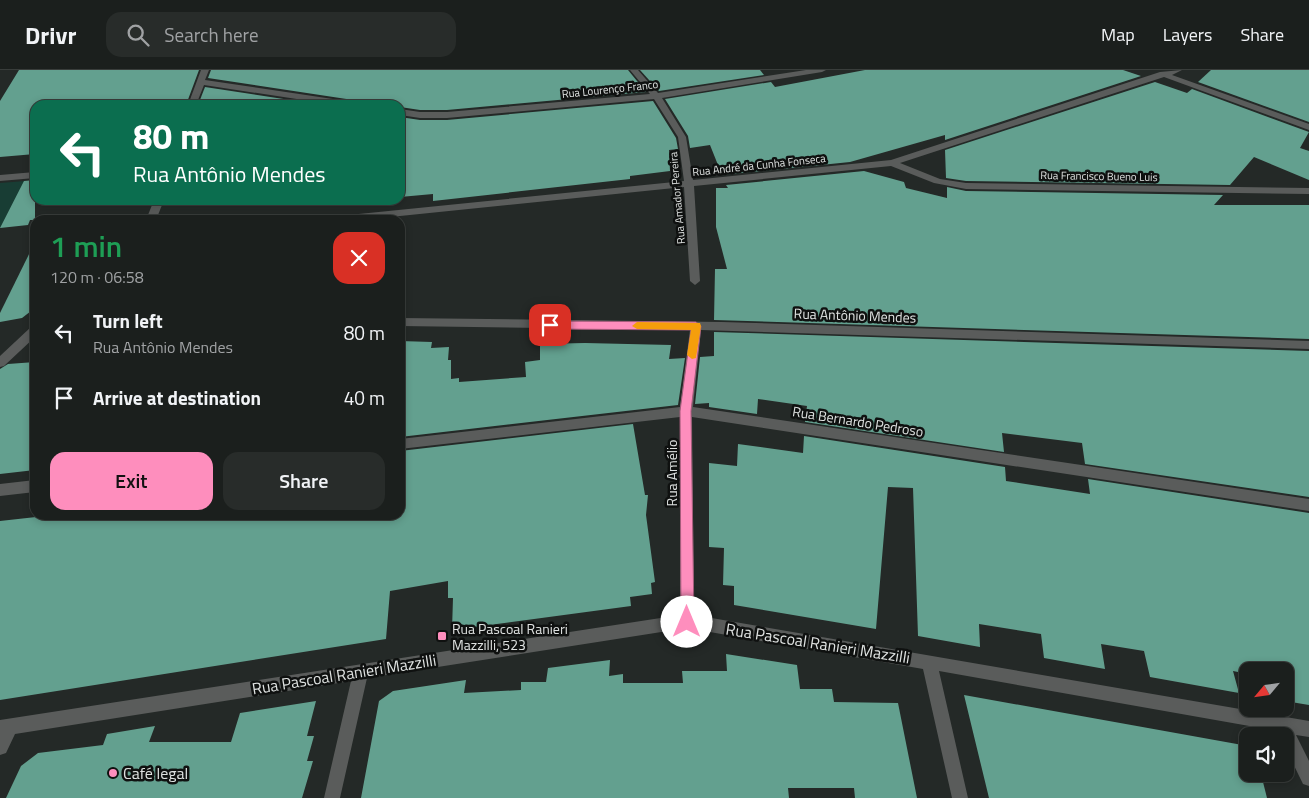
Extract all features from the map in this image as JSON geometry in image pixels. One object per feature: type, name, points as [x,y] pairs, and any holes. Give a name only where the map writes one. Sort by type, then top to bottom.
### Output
[{"type":"street","points":[[194,100],[205,70]]},
{"type":"street","name":"Rua Amador Pereira","points":[[634,70],[664,104],[682,136],[688,184],[695,281]]},
{"type":"street","name":"Rua Lourenço Franco","points":[[405,113],[447,115],[655,96],[822,70]]},
{"type":"street","points":[[1153,70],[1309,127]]},
{"type":"street","name":"Rua André da Cunha Fonseca","points":[[379,215],[892,163],[1178,70]]},
{"type":"street","points":[[200,82],[319,100]]},
{"type":"street","name":"Rua Francisco Bueno Luis","points":[[892,163],[947,185],[1309,191]]},
{"type":"street","points":[[0,178],[30,175]]},
{"type":"street","name":"Rua Antônio Mendes","points":[[405,322],[696,326],[1309,345]]},
{"type":"street","name":"Rua Amélio","points":[[687,622],[686,411],[696,326]]},
{"type":"street","points":[[0,363],[30,335]]},
{"type":"street","points":[[20,344],[30,343]]},
{"type":"street","name":"Rua Bernardo Pedroso","points":[[405,443],[686,411],[1309,505]]},
{"type":"street","points":[[0,490],[30,487]]},
{"type":"street","name":"Rua Pascoal Ranieri Mazzilli","points":[[5,727],[687,622],[929,662],[1309,729]]},
{"type":"street","points":[[929,662],[960,798]]},
{"type":"street","points":[[332,798],[361,671]]},
{"type":"street","points":[[1282,724],[1309,778]]},
{"type":"street","points":[[0,747],[5,727]]},
{"type":"green space","points":[[25,181],[0,228],[0,183]]},
{"type":"building","points":[[19,70],[199,70],[188,100],[30,100],[30,154],[0,157],[0,101]]},
{"type":"building","points":[[211,70],[628,70],[646,92],[447,110],[420,110],[405,108],[405,100],[353,100],[208,78]]},
{"type":"building","points":[[640,70],[760,70],[764,75],[659,91]]},
{"type":"building","points":[[865,70],[1123,70],[1141,76],[945,140],[945,135],[850,162],[722,175],[710,145],[690,148],[688,136],[665,99],[771,82],[775,87]]},
{"type":"building","points":[[1211,70],[1309,70],[1309,122],[1198,82]]},
{"type":"building","points":[[1155,82],[1187,93],[1192,89],[1309,132],[1300,148],[1309,151],[1309,180],[1254,157],[1230,185],[966,181],[946,178],[945,150]]},
{"type":"building","points":[[205,87],[290,100],[200,100]]},
{"type":"building","points":[[653,101],[676,138],[678,149],[669,150],[670,171],[630,176],[630,179],[433,201],[433,194],[405,197],[405,118],[447,120]]},
{"type":"building","points":[[864,171],[904,182],[906,188],[947,198],[947,187],[966,191],[1223,195],[1214,205],[1309,205],[1309,339],[714,320],[715,269],[727,269],[716,227],[716,188],[728,188],[726,185]]},
{"type":"building","points":[[30,180],[30,205],[35,205],[35,215],[30,215],[28,225],[0,228],[24,181]]},
{"type":"building","points":[[30,252],[30,312],[22,318],[0,322],[0,313]]},
{"type":"building","points":[[714,332],[1309,351],[1309,497],[1085,464],[1082,443],[1002,433],[1004,452],[805,422],[807,406],[758,399],[757,414],[709,407],[709,403],[695,404],[700,357],[714,356]]},
{"type":"building","points":[[405,341],[432,342],[431,348],[449,347],[448,360],[451,360],[451,379],[459,378],[459,382],[526,377],[525,362],[540,360],[540,344],[671,345],[669,359],[685,358],[678,405],[405,436]]},
{"type":"building","points":[[30,362],[30,471],[0,474],[0,369],[8,364]]},
{"type":"building","points":[[633,424],[645,495],[648,495],[646,515],[655,582],[651,583],[652,594],[630,597],[631,606],[452,630],[453,598],[448,598],[448,581],[390,591],[386,639],[0,700],[0,521],[30,518],[30,520],[405,520],[405,450]]},
{"type":"building","points":[[804,436],[1005,467],[1006,481],[1090,494],[1088,479],[1309,513],[1309,705],[1294,702],[1294,662],[1239,662],[1239,672],[1233,671],[1239,693],[1150,677],[1144,651],[1101,644],[1105,669],[1044,658],[1041,634],[979,624],[980,647],[918,636],[913,488],[888,487],[876,629],[734,605],[734,586],[723,585],[724,548],[709,547],[709,463],[737,466],[738,444],[803,453]]},
{"type":"building","points":[[726,654],[797,665],[800,689],[832,689],[834,702],[898,703],[917,798],[855,798],[854,788],[788,788],[789,798],[361,798],[379,701],[393,691],[466,680],[464,693],[521,690],[521,682],[546,682],[548,668],[610,660],[609,676],[623,674],[623,683],[683,683],[682,671],[727,671]]},
{"type":"building","points":[[964,695],[1239,744],[1239,782],[1263,782],[1267,798],[989,798]]},
{"type":"building","points":[[316,701],[307,736],[314,736],[307,761],[313,761],[302,798],[6,798],[21,766],[38,753],[103,745],[107,734],[155,726],[149,742],[231,742],[240,713]]},
{"type":"slow traffic","points":[[637,326],[696,326],[692,355]]},
{"type":"place","name":"Rua Pascoal Ranieri Mazzilli, 523","points":[[442,636]]},
{"type":"place","name":"Café legal","points":[[113,773]]},
{"type":"route","points":[[550,325],[696,326],[686,411],[687,622]]}]
